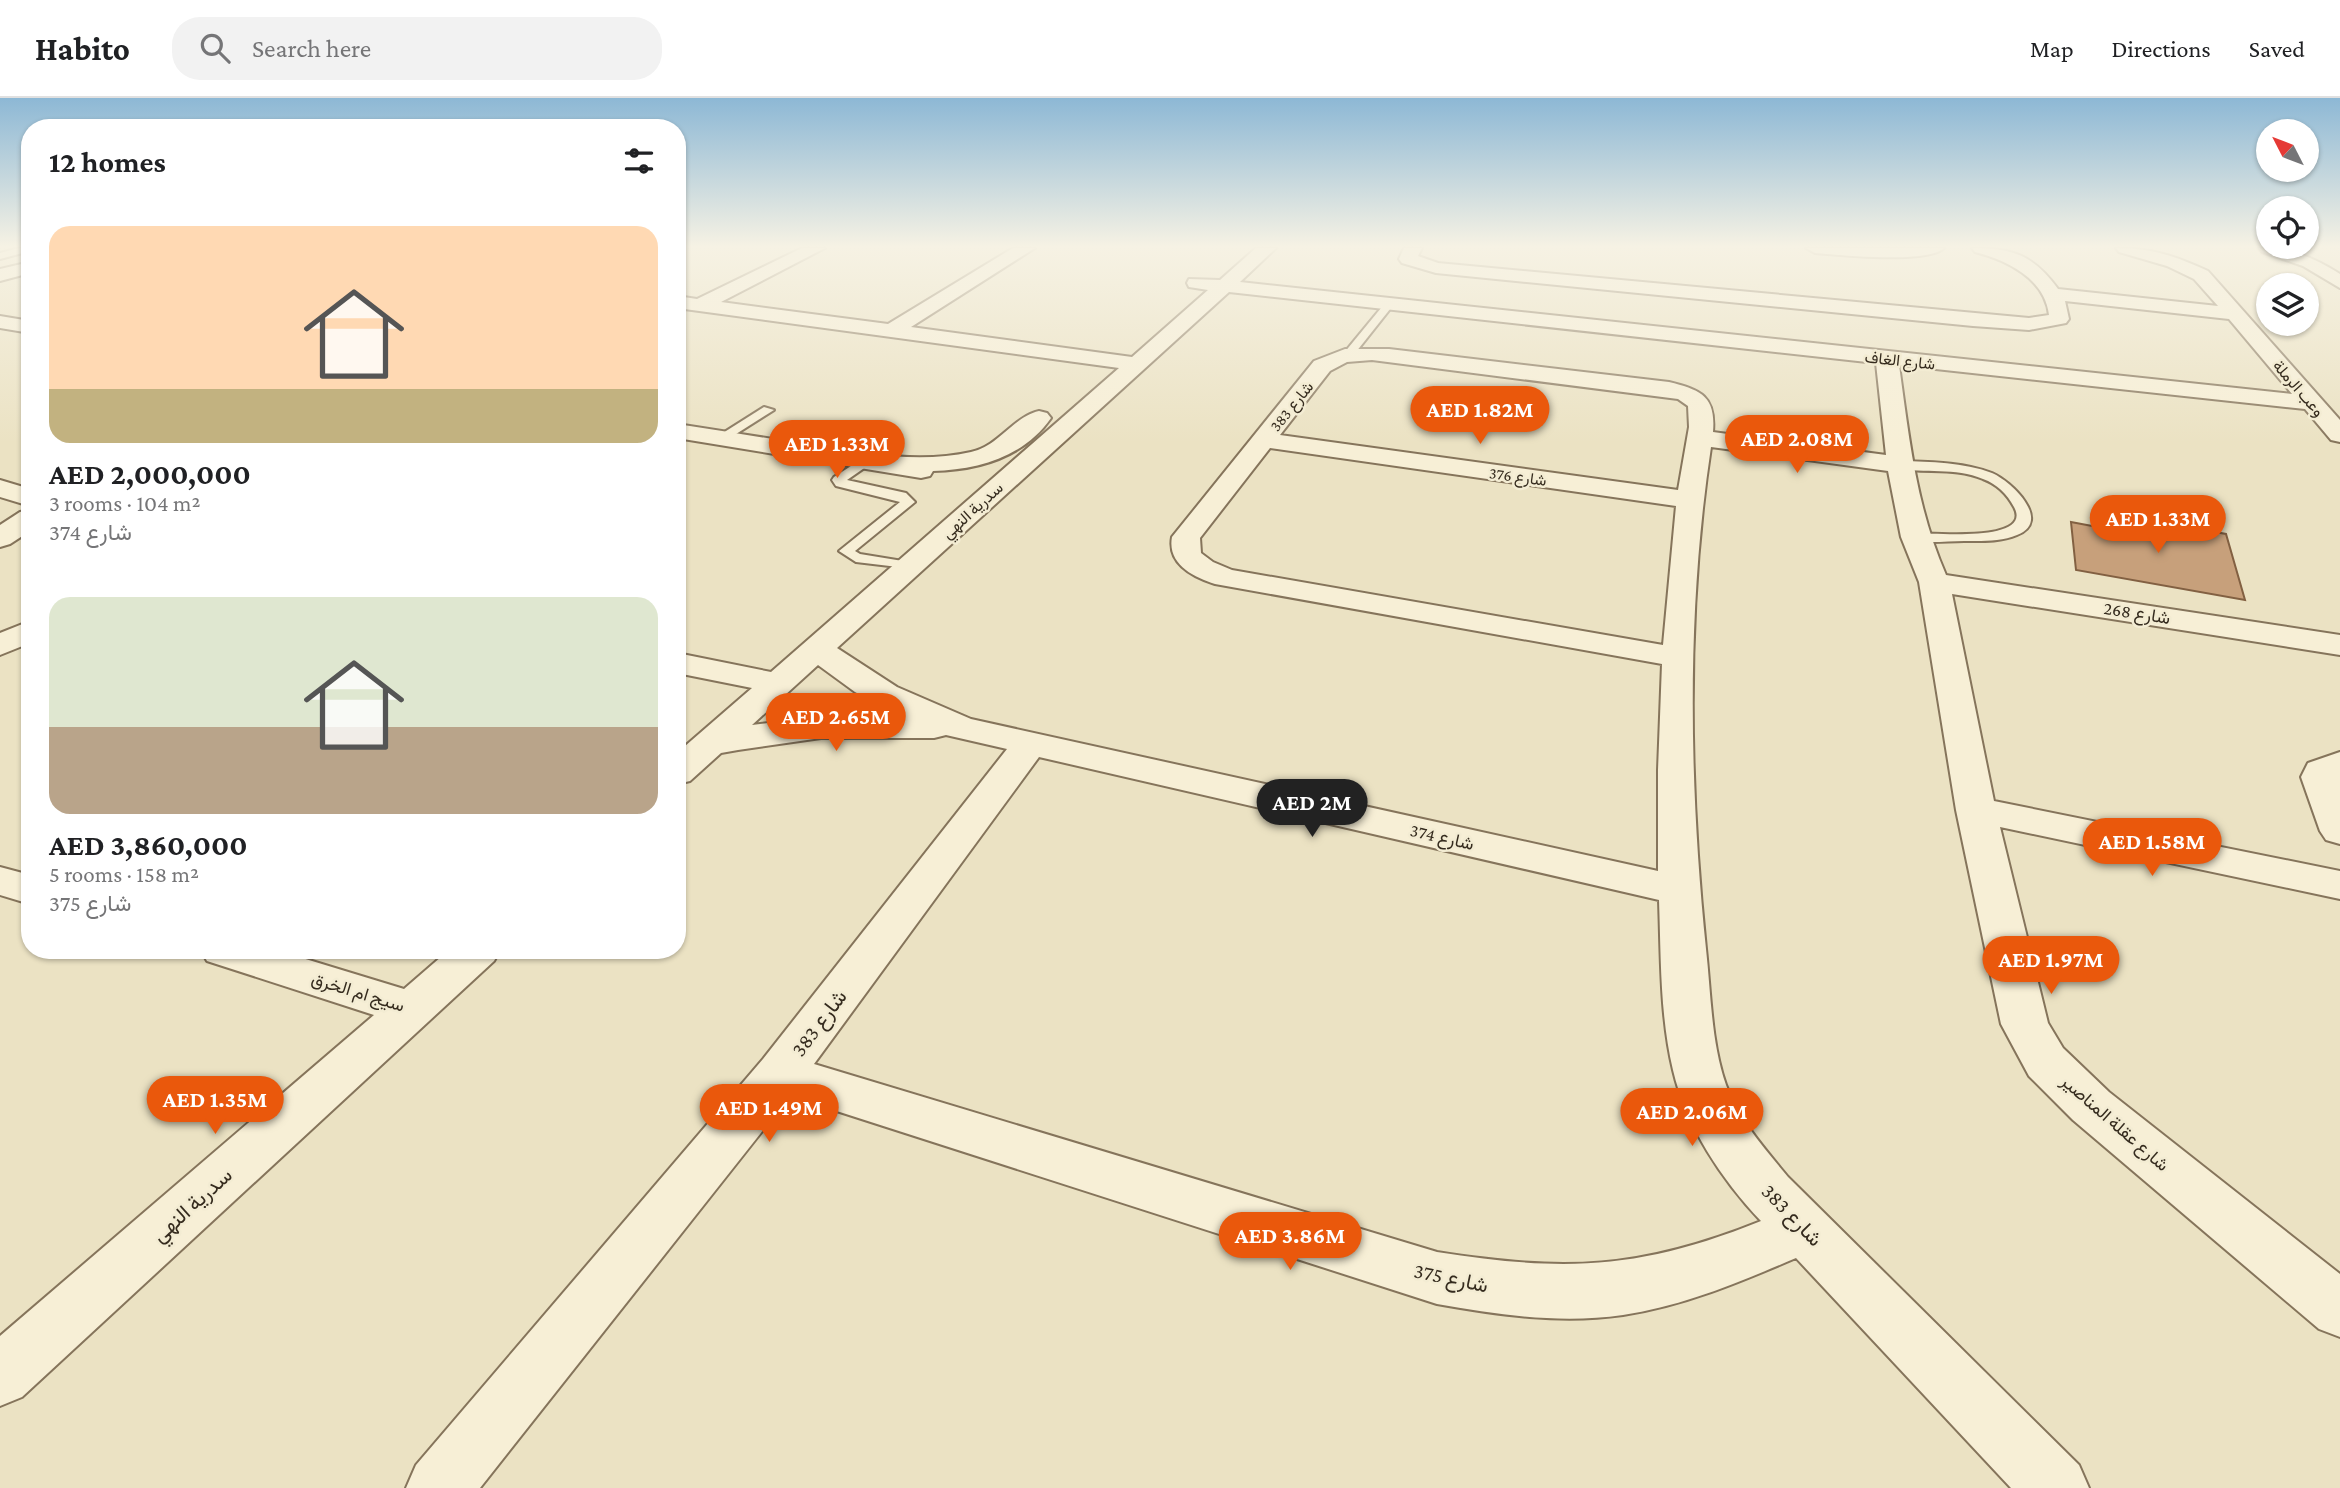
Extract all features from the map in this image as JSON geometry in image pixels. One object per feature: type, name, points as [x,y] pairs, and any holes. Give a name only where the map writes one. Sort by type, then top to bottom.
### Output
[{"type":"street","points":[[758,313],[1106,359],[1131,353]]},
{"type":"street","points":[[891,331],[920,313]]},
{"type":"street","name":"سدرية النهي","points":[[686,764],[1003,482],[1131,353],[1186,313]]},
{"type":"street","name":"شارع الغاف","points":[[1467,313],[2313,403]]},
{"type":"street","points":[[1628,331],[1631,313]]},
{"type":"street","points":[[1907,313],[2029,324],[2059,319],[2060,313]]},
{"type":"street","points":[[2224,313],[2234,314]]},
{"type":"street","name":"وعب الرملة","points":[[2234,314],[2340,435]]},
{"type":"street","points":[[0,322],[21,326]]},
{"type":"street","name":"شارع 383","points":[[1677,657],[1239,581],[1202,569],[1184,550],[1186,537],[1322,366],[1348,355],[1389,355],[1661,388],[1676,391],[1697,402],[1701,408],[1690,500],[1677,657],[1678,890],[1693,1053],[1702,1086],[1717,1120],[1740,1157],[1769,1193],[2056,1488]]},
{"type":"street","points":[[1086,376],[1106,359]]},
{"type":"street","name":"شارع عقلة المناصير","points":[[1887,359],[1901,465],[1915,537],[1934,582],[1976,810],[2015,993],[2025,1024],[2046,1062],[2091,1106],[2340,1310]]},
{"type":"street","points":[[896,466],[956,463],[987,456],[1008,444],[1057,402]]},
{"type":"street","points":[[686,432],[1003,482]]},
{"type":"street","points":[[1698,438],[1901,465]]},
{"type":"street","name":"شارع 376","points":[[1264,440],[1690,500]]},
{"type":"street","points":[[0,488],[21,495]]},
{"type":"street","points":[[0,538],[21,524]]},
{"type":"street","name":"شارع 268","points":[[1934,582],[2340,645]]},
{"type":"street","points":[[0,645],[21,635]]},
{"type":"street","name":"شارع 374","points":[[817,648],[838,666],[881,694],[961,728],[1678,890]]},
{"type":"street","points":[[686,665],[777,683]]},
{"type":"street","name":"شارع 374","points":[[707,746],[746,736],[824,726],[866,724],[961,728]]},
{"type":"street","name":"شارع 383","points":[[439,1488],[780,1073],[1029,745]]},
{"type":"street","points":[[2340,763],[2326,766],[2320,777],[2340,831]]},
{"type":"street","points":[[1976,810],[2340,885]]},
{"type":"street","points":[[0,881],[21,887]]},
{"type":"street","name":"سيج ام الخرق","points":[[251,959],[412,1010]]},
{"type":"street","name":"سدرية النهي","points":[[0,1376],[468,959]]},
{"type":"street","name":"شارع 375","points":[[780,1073],[1437,1278],[1509,1290],[1580,1292],[1649,1284],[1710,1266],[1805,1229]]},
{"type":"lane","points":[[1348,355],[1382,313]]},
{"type":"lane","points":[[721,438],[768,410]]},
{"type":"lane","points":[[865,461],[843,476],[839,480],[841,483],[901,496],[908,502],[846,551],[856,558],[910,566]]},
{"type":"lane","points":[[1901,465],[1950,466],[1987,476],[2012,491],[2024,512],[2022,525],[2006,535],[1915,537]]},
{"type":"building","points":[[2106,513],[2226,534],[2245,600],[2076,570],[2071,522],[2108,529]]}]
